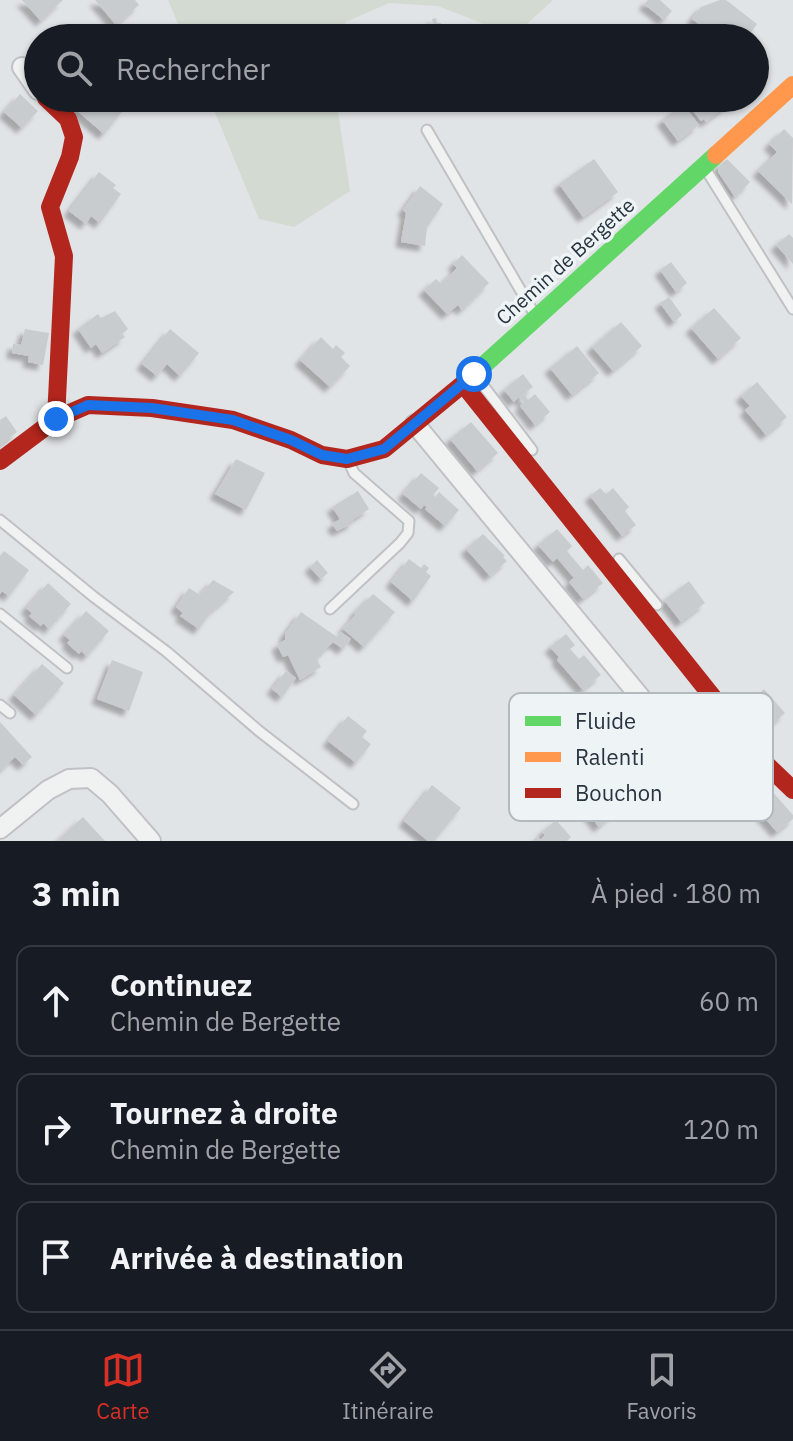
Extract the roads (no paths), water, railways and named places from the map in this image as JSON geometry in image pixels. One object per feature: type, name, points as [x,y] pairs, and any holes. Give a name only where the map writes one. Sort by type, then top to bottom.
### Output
[{"type":"street","name":"Chemin de Bergette","points":[[769,106],[793,85]]},
{"type":"street","points":[[56,419],[64,256],[50,207],[74,146],[73,128],[61,112]]},
{"type":"street","name":"Chemin de Bergette","points":[[347,459],[384,449],[415,424],[763,112]]},
{"type":"street","points":[[468,379],[711,693]]},
{"type":"street","points":[[0,461],[56,419],[88,405],[152,408],[233,420],[291,440],[322,455],[347,459]]},
{"type":"street","points":[[415,424],[637,693]]},
{"type":"street","points":[[773,771],[793,790]]},
{"type":"street","points":[[0,829],[48,790],[69,779],[91,778],[110,794],[151,841]]},
{"type":"lane","points":[[427,130],[536,318]]},
{"type":"lane","points":[[703,165],[793,309]]},
{"type":"lane","points":[[468,379],[536,455]]},
{"type":"lane","points":[[330,609],[408,533],[409,521],[354,473],[347,459]]},
{"type":"lane","points":[[0,520],[353,804]]},
{"type":"lane","points":[[610,547],[657,605]]},
{"type":"lane","points":[[0,614],[67,668]]},
{"type":"lane","points":[[0,705],[10,713]]}]
